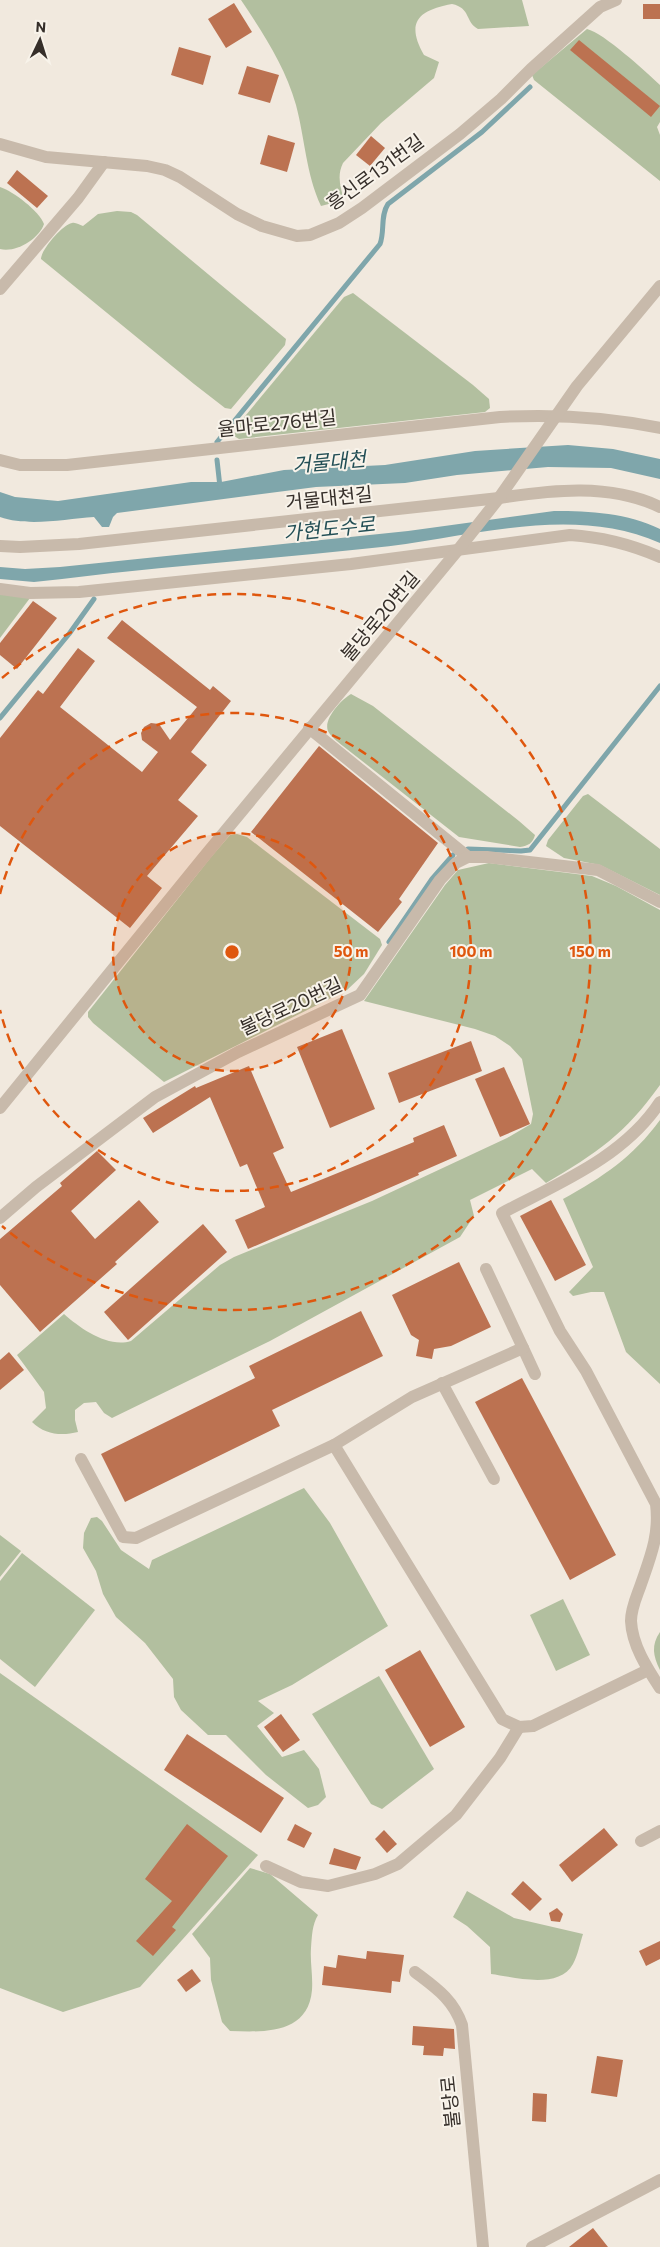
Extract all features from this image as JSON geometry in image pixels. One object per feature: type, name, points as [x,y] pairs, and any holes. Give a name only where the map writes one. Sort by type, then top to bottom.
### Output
[{"type":"street","name":"흥신로131번길","points":[[0,144],[46,157],[147,166],[165,170],[262,226],[297,236],[310,235],[339,223],[362,208],[467,128],[501,99],[599,3],[616,0]]},
{"type":"street","points":[[0,289],[78,198],[104,162]]},
{"type":"street","name":"불당로20번길","points":[[0,1108],[309,728],[461,546],[500,497],[556,419],[577,386],[660,286]]},
{"type":"street","name":"율마로276번길","points":[[0,460],[20,465],[66,465],[500,417],[629,422],[660,428]]},
{"type":"street","name":"거물대천길","points":[[0,546],[20,548],[79,544],[558,489],[608,492],[660,507]]},
{"type":"street","points":[[0,589],[30,593],[79,592],[351,564],[461,546],[570,535],[600,536],[660,557]]},
{"type":"street","points":[[309,728],[468,857],[487,857],[598,870],[660,902]]},
{"type":"street","name":"불당로20번길","points":[[0,1218],[36,1187],[155,1097],[238,1052],[360,995],[440,880],[456,863],[468,857]]},
{"type":"street","points":[[660,1102],[625,1143],[586,1169],[502,1213],[560,1331],[586,1371],[656,1504],[658,1524],[656,1540],[634,1605],[631,1621],[636,1645],[648,1670],[660,1688]]},
{"type":"street","points":[[486,1270],[535,1374]]},
{"type":"street","points":[[81,1460],[123,1537],[136,1538],[334,1445],[412,1397],[523,1348]]},
{"type":"street","points":[[442,1383],[494,1479]]},
{"type":"street","points":[[334,1445],[502,1719],[519,1727],[533,1726],[648,1670]]},
{"type":"street","points":[[266,1866],[301,1882],[328,1886],[375,1874],[398,1864],[456,1815],[500,1758],[519,1727]]},
{"type":"street","points":[[641,1841],[660,1832]]},
{"type":"street","name":"불당로","points":[[415,1972],[445,1996],[456,2009],[462,2025],[483,2247]]},
{"type":"street","points":[[532,2247],[660,2180]]},
{"type":"green space","points":[[241,0],[522,0],[529,26],[478,29],[471,23],[462,9],[452,4],[431,10],[418,19],[416,34],[418,44],[424,55],[439,62],[434,78],[381,123],[343,163],[340,185],[344,200],[321,206],[312,182],[296,105],[286,77],[273,50]]},
{"type":"green space","points":[[587,29],[614,45],[660,85],[660,122],[657,127],[660,135],[660,181],[534,80],[532,75]]},
{"type":"green space","points":[[0,187],[25,202],[37,213],[44,224],[32,240],[13,249],[0,249]]},
{"type":"green space","points":[[117,211],[131,212],[137,215],[286,339],[285,345],[231,409],[225,408],[194,384],[41,259],[48,244],[63,228],[72,223],[83,226],[98,214]]},
{"type":"green space","points":[[353,293],[473,385],[489,399],[490,408],[485,412],[239,439],[234,436],[236,427],[344,297]]},
{"type":"green space","points":[[0,593],[30,598],[0,638]]},
{"type":"green space","points":[[351,694],[373,706],[519,821],[535,835],[531,842],[520,847],[459,837],[337,741],[328,731],[328,721],[338,705]]},
{"type":"green space","points":[[588,794],[660,849],[660,895],[600,865],[564,858],[546,846],[548,840],[583,796]]},
{"type":"green space","points":[[237,834],[247,837],[264,850],[380,939],[382,945],[364,974],[347,990],[164,1082],[93,1023],[88,1017],[88,1012],[211,857],[230,835]]},
{"type":"green space","points":[[489,863],[592,876],[616,886],[660,910],[660,1085],[635,1117],[595,1152],[546,1183],[532,1169],[470,1200],[474,1216],[460,1237],[270,1341],[112,1418],[104,1413],[96,1402],[84,1403],[75,1410],[78,1432],[66,1434],[48,1432],[32,1422],[46,1408],[44,1392],[17,1355],[64,1314],[78,1326],[95,1336],[113,1342],[131,1341],[220,1265],[234,1257],[372,1201],[507,1138],[531,1124],[533,1114],[522,1059],[510,1046],[495,1036],[475,1029],[364,1001],[445,885],[458,870]]},
{"type":"green space","points":[[660,1120],[660,1384],[626,1352],[604,1292],[591,1292],[573,1296],[569,1292],[593,1267],[563,1199],[591,1183],[616,1165],[639,1145]]},
{"type":"green space","points":[[304,1488],[330,1523],[388,1626],[292,1685],[258,1701],[274,1713],[257,1726],[282,1757],[304,1750],[319,1769],[326,1797],[318,1805],[308,1808],[266,1775],[226,1735],[208,1735],[181,1710],[174,1697],[173,1679],[145,1643],[116,1617],[103,1594],[96,1571],[83,1548],[84,1533],[91,1518],[97,1517],[102,1521],[121,1550],[149,1569],[152,1560]]},
{"type":"green space","points":[[0,1535],[21,1551],[0,1577]]},
{"type":"green space","points":[[22,1553],[95,1610],[35,1687],[0,1659],[0,1581]]},
{"type":"green space","points":[[563,1599],[590,1655],[556,1671],[530,1615]]},
{"type":"green space","points":[[660,1632],[660,1670],[654,1646]]},
{"type":"green space","points":[[0,1673],[258,1855],[140,1987],[63,2012],[0,1988]]},
{"type":"green space","points":[[379,1676],[434,1769],[382,1809],[371,1804],[312,1714]]},
{"type":"green space","points":[[250,1868],[270,1874],[318,1915],[313,1927],[312,1939],[312,1990],[309,2005],[302,2016],[293,2023],[282,2028],[269,2030],[230,2031],[222,2022],[211,1980],[210,1958],[192,1934]]},
{"type":"green space","points":[[467,1891],[514,1918],[583,1934],[573,1964],[558,1977],[547,1979],[523,1979],[491,1974],[490,1947],[467,1926],[453,1917]]},
{"type":"water","points":[[568,445],[613,449],[660,459],[660,479],[611,468],[548,467],[457,475],[405,483],[316,487],[117,513],[109,527],[102,527],[94,517],[59,521],[22,522],[0,517],[0,492],[15,497],[58,501],[191,482],[221,482],[284,470],[385,465],[475,451]]},
{"type":"water","points":[[554,511],[595,512],[635,519],[660,529],[660,543],[625,531],[590,526],[517,527],[408,544],[34,582],[0,579],[0,567],[25,569],[60,567],[408,531]]},
{"type":"building","points":[[234,3],[252,32],[226,48],[208,19]]},
{"type":"building","points":[[643,4],[660,4],[660,19],[643,19]]},
{"type":"building","points":[[579,40],[660,106],[651,117],[570,50]]},
{"type":"building","points":[[179,47],[211,56],[203,85],[171,75]]},
{"type":"building","points":[[247,66],[279,75],[270,103],[238,94]]},
{"type":"building","points":[[268,135],[295,143],[287,172],[260,164]]},
{"type":"building","points":[[371,136],[385,148],[370,166],[356,155]]},
{"type":"building","points":[[17,170],[48,196],[37,208],[7,183]]},
{"type":"building","points":[[33,601],[57,618],[17,669],[0,655],[0,643]]},
{"type":"building","points":[[122,620],[210,690],[213,686],[231,701],[191,752],[207,765],[178,800],[198,816],[147,876],[162,888],[130,928],[0,826],[0,738],[38,690],[43,694],[78,648],[95,661],[60,707],[142,772],[158,752],[142,740],[141,733],[144,727],[151,723],[159,724],[170,740],[197,707],[107,638]]},
{"type":"building","points":[[319,746],[438,843],[399,899],[402,902],[378,932],[251,832]]},
{"type":"building","points":[[342,1029],[375,1109],[330,1128],[297,1047]]},
{"type":"building","points":[[471,1041],[482,1071],[399,1103],[388,1073]]},
{"type":"building","points":[[249,1066],[284,1148],[273,1153],[291,1192],[414,1142],[413,1138],[444,1125],[457,1156],[418,1173],[419,1175],[248,1249],[235,1220],[265,1207],[247,1164],[240,1167],[210,1097],[153,1133],[143,1118],[195,1086],[196,1088]]},
{"type":"building","points":[[504,1067],[530,1124],[500,1137],[475,1079]]},
{"type":"building","points":[[97,1151],[116,1170],[71,1211],[95,1239],[139,1200],[159,1222],[115,1262],[117,1264],[40,1332],[0,1285],[0,1239],[62,1186],[60,1183]]},
{"type":"building","points":[[551,1200],[586,1265],[555,1281],[520,1216]]},
{"type":"building","points":[[203,1224],[227,1252],[128,1340],[104,1312]]},
{"type":"building","points":[[459,1262],[491,1327],[451,1346],[434,1349],[432,1359],[416,1356],[419,1340],[411,1335],[392,1295]]},
{"type":"building","points":[[361,1311],[383,1356],[272,1410],[280,1426],[125,1502],[101,1454],[255,1378],[249,1366]]},
{"type":"building","points":[[9,1352],[24,1370],[0,1390],[0,1360]]},
{"type":"building","points":[[522,1378],[616,1555],[570,1580],[475,1402]]},
{"type":"building","points":[[420,1650],[465,1727],[430,1747],[385,1670]]},
{"type":"building","points":[[281,1714],[300,1740],[283,1752],[264,1727]]},
{"type":"building","points":[[187,1734],[284,1798],[261,1833],[164,1770]]},
{"type":"building","points":[[187,1824],[228,1856],[172,1927],[176,1930],[153,1956],[136,1941],[172,1901],[145,1879]]},
{"type":"building","points":[[295,1824],[312,1833],[304,1848],[287,1840]]},
{"type":"building","points":[[604,1828],[618,1845],[572,1882],[559,1865]]},
{"type":"building","points":[[384,1830],[397,1844],[387,1853],[375,1839]]},
{"type":"building","points":[[334,1848],[361,1857],[356,1870],[329,1864]]},
{"type":"building","points":[[523,1881],[542,1899],[530,1911],[511,1894]]},
{"type":"building","points":[[557,1908],[563,1914],[560,1922],[551,1921],[549,1913]]},
{"type":"building","points":[[660,1941],[660,1959],[646,1966],[639,1951]]},
{"type":"building","points":[[367,1951],[404,1955],[400,1982],[392,1981],[391,1993],[322,1985],[324,1966],[336,1968],[338,1955],[366,1959]]},
{"type":"building","points":[[192,1969],[201,1981],[186,1992],[177,1980]]},
{"type":"building","points":[[413,2026],[454,2029],[455,2049],[444,2048],[443,2056],[423,2055],[424,2046],[412,2045]]},
{"type":"building","points":[[597,2056],[623,2060],[617,2097],[591,2093]]},
{"type":"building","points":[[533,2093],[547,2094],[546,2122],[532,2121]]},
{"type":"building","points":[[593,2228],[608,2247],[569,2247]]},
{"type":"waterway","points":[[217,442],[380,244],[384,213],[388,204],[482,132],[530,87]]},
{"type":"waterway","points":[[217,460],[220,487]]},
{"type":"waterway","points":[[0,718],[69,634],[94,599]]},
{"type":"waterway","points":[[468,849],[530,850],[660,686]]},
{"type":"waterway","points":[[389,942],[432,879],[453,855]]},
{"type":"water label","name":"거물대천","points":[[329,462]]},
{"type":"water label","name":"가현도수로","points":[[329,529]]}]
